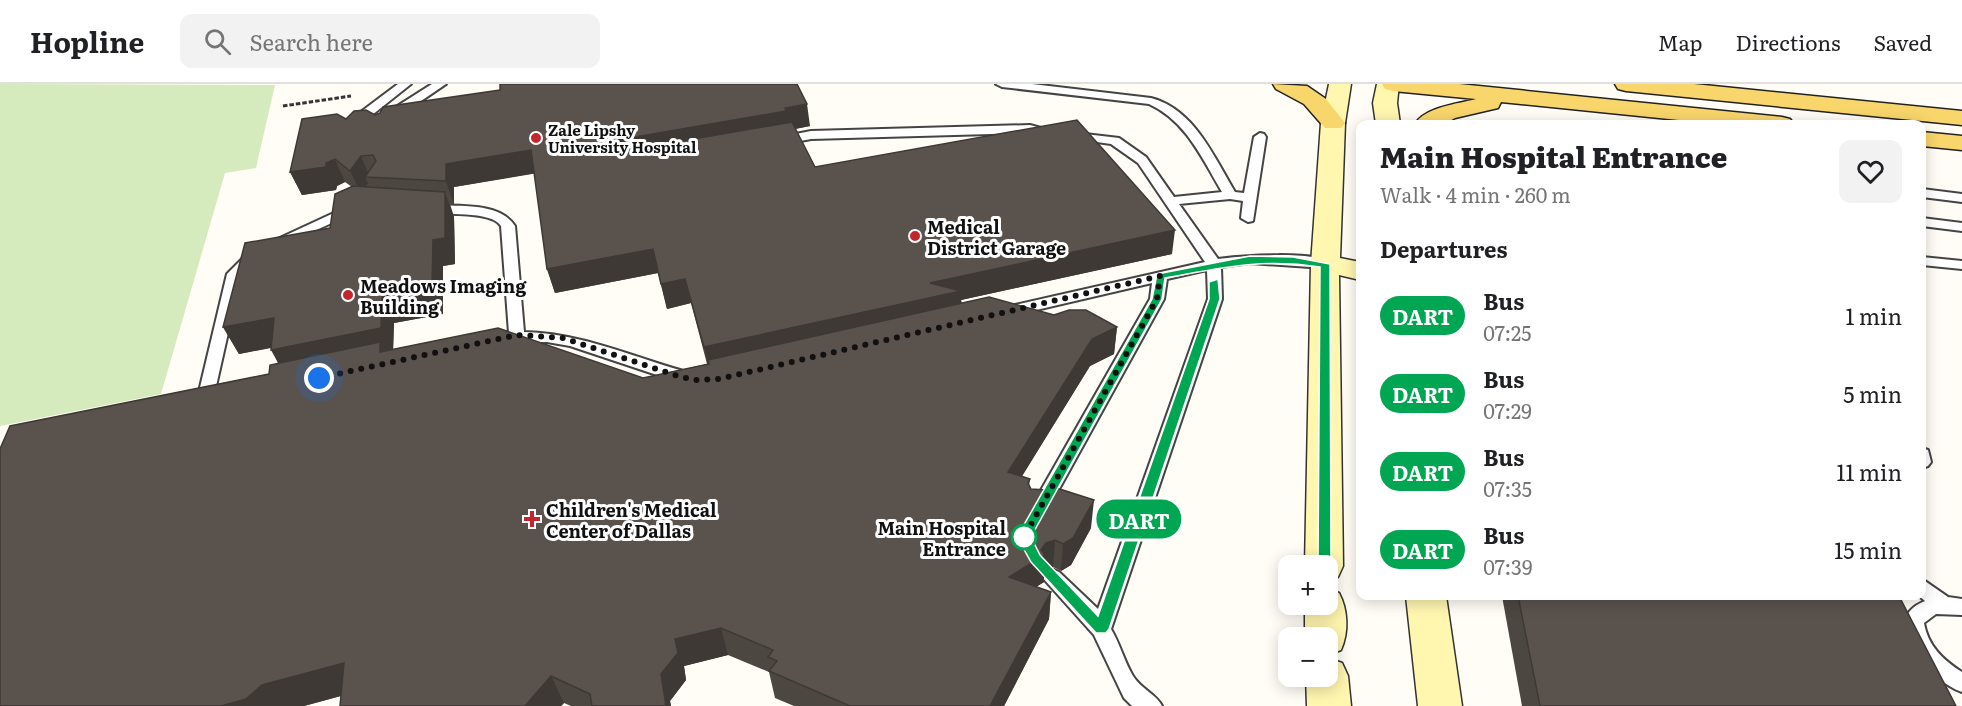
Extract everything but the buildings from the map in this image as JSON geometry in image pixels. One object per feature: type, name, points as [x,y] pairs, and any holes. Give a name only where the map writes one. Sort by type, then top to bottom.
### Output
[{"type":"main road","points":[[1284,84],[1324,108],[1333,123]]},
{"type":"main road","points":[[1324,555],[1325,264],[1333,123],[1340,84]]},
{"type":"main road","points":[[1387,120],[1385,103],[1388,84]]},
{"type":"main road","points":[[1393,84],[1741,120]]},
{"type":"main road","points":[[1626,84],[1962,118]]},
{"type":"main road","points":[[1434,120],[1447,113],[1492,102],[1527,99]]},
{"type":"main road","points":[[1827,105],[1837,120]]},
{"type":"main road","points":[[1926,139],[1962,143]]},
{"type":"main road","points":[[1325,264],[1356,270]]},
{"type":"main road","points":[[1427,600],[1440,706]]},
{"type":"main road","points":[[1328,687],[1329,706]]},
{"type":"lane","points":[[354,135],[356,118],[405,84]]},
{"type":"lane","points":[[384,124],[396,112],[440,84]]},
{"type":"lane","points":[[1002,84],[1151,101],[1164,105],[1176,114],[1189,131],[1230,195]]},
{"type":"lane","points":[[356,118],[430,107]]},
{"type":"lane","points":[[765,143],[811,135],[1030,129],[1114,141],[1142,160],[1214,264],[1215,299],[1101,629]]},
{"type":"lane","points":[[1248,218],[1260,137]]},
{"type":"lane","points":[[1926,193],[1956,197],[1962,213]]},
{"type":"lane","points":[[1170,201],[1230,195],[1250,198]]},
{"type":"lane","points":[[182,408],[204,404],[234,274],[249,258],[357,200]]},
{"type":"lane","points":[[419,208],[490,213],[503,218],[508,226],[517,335]]},
{"type":"lane","points":[[1926,222],[1962,227]]},
{"type":"lane","points":[[986,317],[1214,264],[1250,259],[1293,260],[1325,264]]},
{"type":"lane","points":[[1926,261],[1962,265]]},
{"type":"lane","points":[[1038,510],[1157,299],[1160,276]]},
{"type":"lane","points":[[482,343],[517,335],[563,338],[675,375],[702,380]]},
{"type":"lane","points":[[1052,577],[1101,629],[1121,679],[1144,703],[1151,706]]},
{"type":"lane","points":[[1926,589],[1952,605]]},
{"type":"lane","points":[[1952,605],[1923,609],[1913,621],[1915,638],[1930,659],[1962,683]]},
{"type":"path","points":[[284,106],[358,95]]},
{"type":"green space","points":[[0,84],[275,85],[256,168],[225,173],[161,394],[0,426]]},
{"type":"bus line","name":"DART","points":[[1214,282],[1215,299],[1101,629],[1036,559],[1024,537],[1157,299],[1160,276],[1250,259],[1293,260],[1325,264],[1324,555]]},
{"type":"place","name":"Zale Lipshy University Hospital","points":[[536,138]]},
{"type":"place","name":"Medical District Garage","points":[[915,236]]},
{"type":"place","name":"Meadows Imaging Building","points":[[348,295]]},
{"type":"place","name":"Children's Medical Center of Dallas","points":[[532,519]]},
{"type":"place","name":"Main Hospital Entrance","points":[[1024,537]]},
{"type":"route","points":[[319,378],[517,335],[550,335],[694,380],[719,379],[1160,276],[1157,299],[1024,537]]}]
